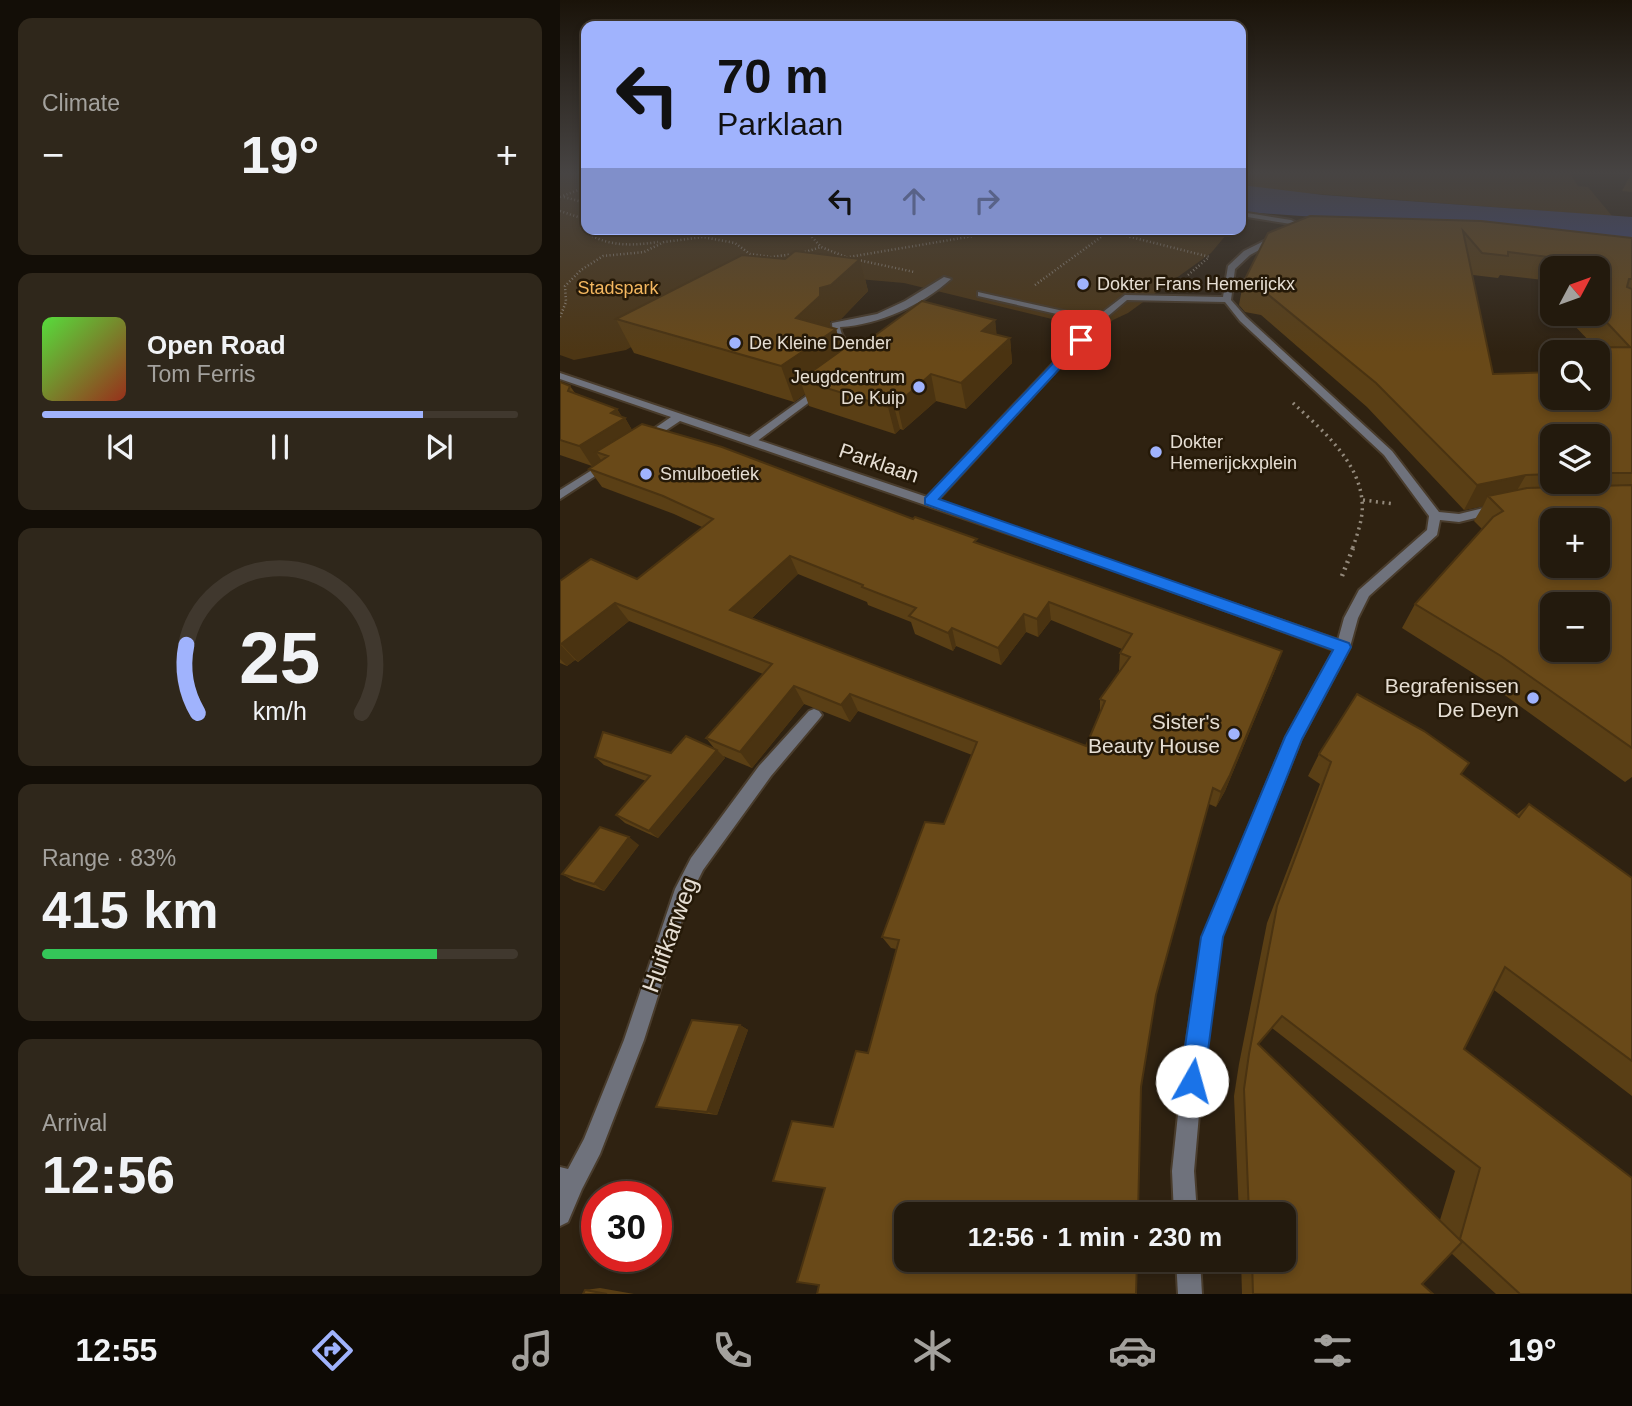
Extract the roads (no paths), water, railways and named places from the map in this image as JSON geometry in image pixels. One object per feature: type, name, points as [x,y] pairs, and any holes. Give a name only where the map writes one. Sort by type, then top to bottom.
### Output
[{"type":"street","points":[[1227,300],[1231,268],[1236,262],[1262,244],[1287,234]]},
{"type":"street","points":[[857,363],[867,356],[853,351],[837,337],[835,325],[853,325],[871,320],[910,302],[947,279]]},
{"type":"street","points":[[981,295],[1097,321]]},
{"type":"street","points":[[930,501],[1097,321],[1125,297],[1187,297],[1227,300],[1243,319],[1388,453],[1435,516],[1433,532],[1364,593],[1351,618],[1343,647],[1294,737],[1212,937],[1192,1071],[1183,1171],[1184,1202]]},
{"type":"street","name":"Parklaan","points":[[560,376],[930,501],[1343,647]]},
{"type":"street","points":[[752,440],[836,379]]},
{"type":"street","points":[[636,445],[680,416]]},
{"type":"street","points":[[560,495],[615,459]]},
{"type":"street","points":[[1435,516],[1459,518],[1512,506]]},
{"type":"street","name":"Huifkarweg","points":[[560,1214],[566,1180],[592,1146],[634,1040],[681,895],[696,864],[765,771],[814,715]]},
{"type":"street","points":[[1189,1272],[1190,1294]]},
{"type":"water","points":[[1527,232],[1632,232],[1632,240]]},
{"type":"place","name":"Dokter Frans Hemerijckx","points":[[1083,284]]},
{"type":"place","name":"De Kleine Dender","points":[[735,343]]},
{"type":"place","name":"Jeugdcentrum De Kuip","points":[[919,387]]},
{"type":"place","name":"Dokter Hemerijckxplein","points":[[1156,452]]},
{"type":"place","name":"Smulboetiek","points":[[646,474]]},
{"type":"place","name":"Begrafenissen De Deyn","points":[[1533,698]]},
{"type":"place","name":"Sister's Beauty House","points":[[1234,734]]},
{"type":"park label","name":"Stadspark","points":[[618,288]]}]
